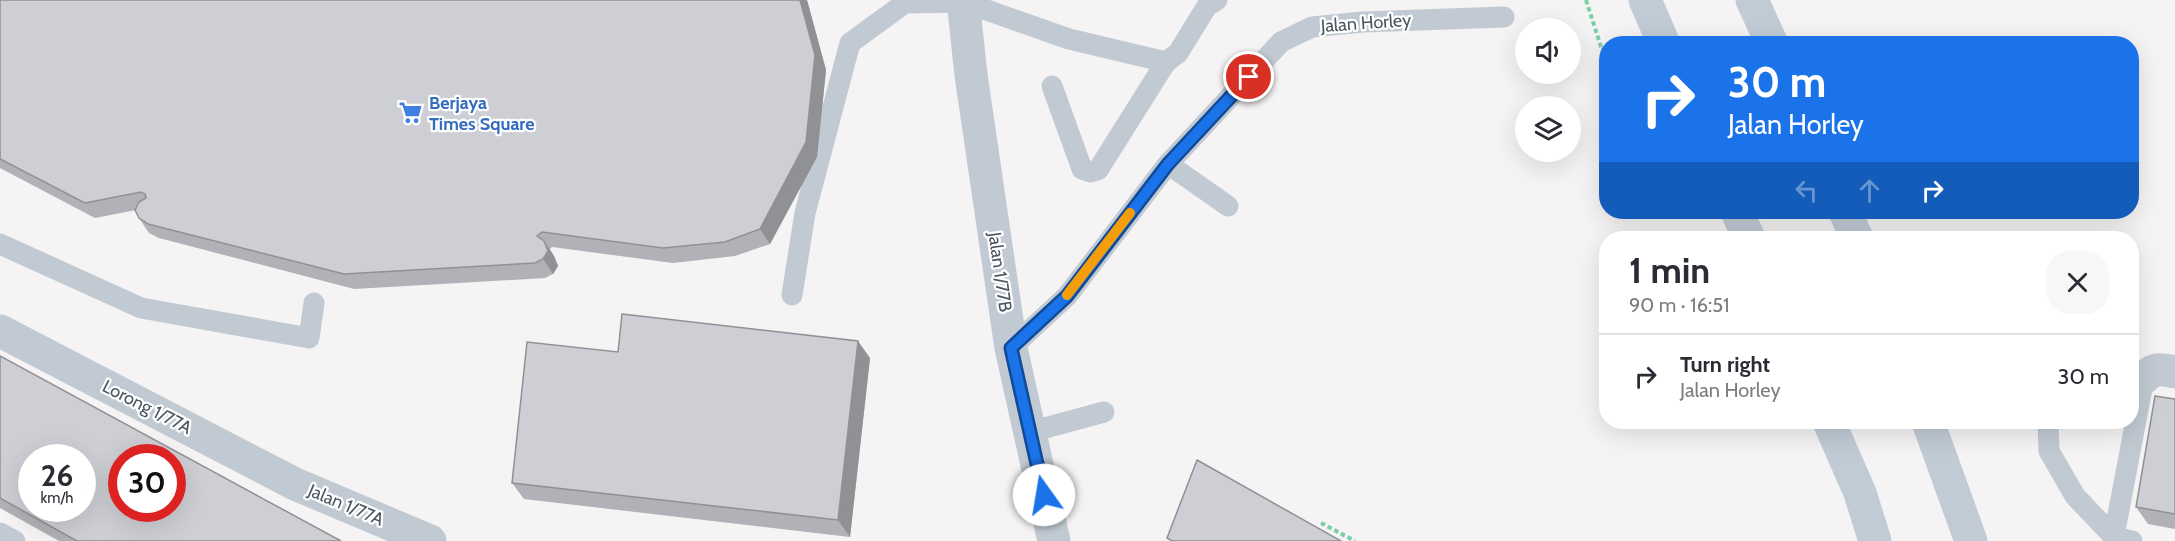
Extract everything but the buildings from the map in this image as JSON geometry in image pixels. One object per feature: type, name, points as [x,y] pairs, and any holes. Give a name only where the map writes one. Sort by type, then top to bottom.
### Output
[{"type":"main road","points":[[1645,0],[1661,36]]},
{"type":"main road","points":[[1752,0],[1768,36]]},
{"type":"main road","points":[[1832,429],[1860,493],[1875,541]]},
{"type":"main road","points":[[1931,429],[1971,541]]},
{"type":"street","name":"Jalan 1/77B","points":[[964,1],[971,75],[1011,348],[1053,539]]},
{"type":"street","name":"Lorong 1/77A","points":[[0,331],[295,484]]},
{"type":"street","name":"Jalan 1/77A","points":[[295,484],[430,541]]},
{"type":"lane","points":[[1052,86],[1082,169],[1091,172],[1098,170],[1166,62],[1178,53],[1207,6],[1216,0]]},
{"type":"lane","points":[[792,295],[805,213],[850,44],[905,2],[964,1],[1069,39],[1166,62]]},
{"type":"lane","name":"Jalan Horley","points":[[1011,348],[1067,296],[1168,164],[1281,42],[1312,27],[1363,22],[1504,17]]},
{"type":"lane","points":[[1168,164],[1228,206]]},
{"type":"lane","points":[[0,244],[141,309],[309,338],[314,303]]},
{"type":"lane","points":[[2120,540],[2150,376]]},
{"type":"lane","points":[[1030,432],[1104,412]]},
{"type":"lane","points":[[2048,429],[2049,451],[2075,496],[2120,540]]},
{"type":"lane","points":[[0,533],[15,541]]},
{"type":"path","points":[[1586,0],[1599,41]]},
{"type":"path","points":[[1321,523],[1355,541]]},
{"type":"slow traffic","points":[[1067,295],[1130,213]]},
{"type":"place","name":"Berjaya Times Square","points":[[411,113]]},
{"type":"route","points":[[1044,495],[1011,348],[1067,296],[1168,164],[1249,77]]}]
